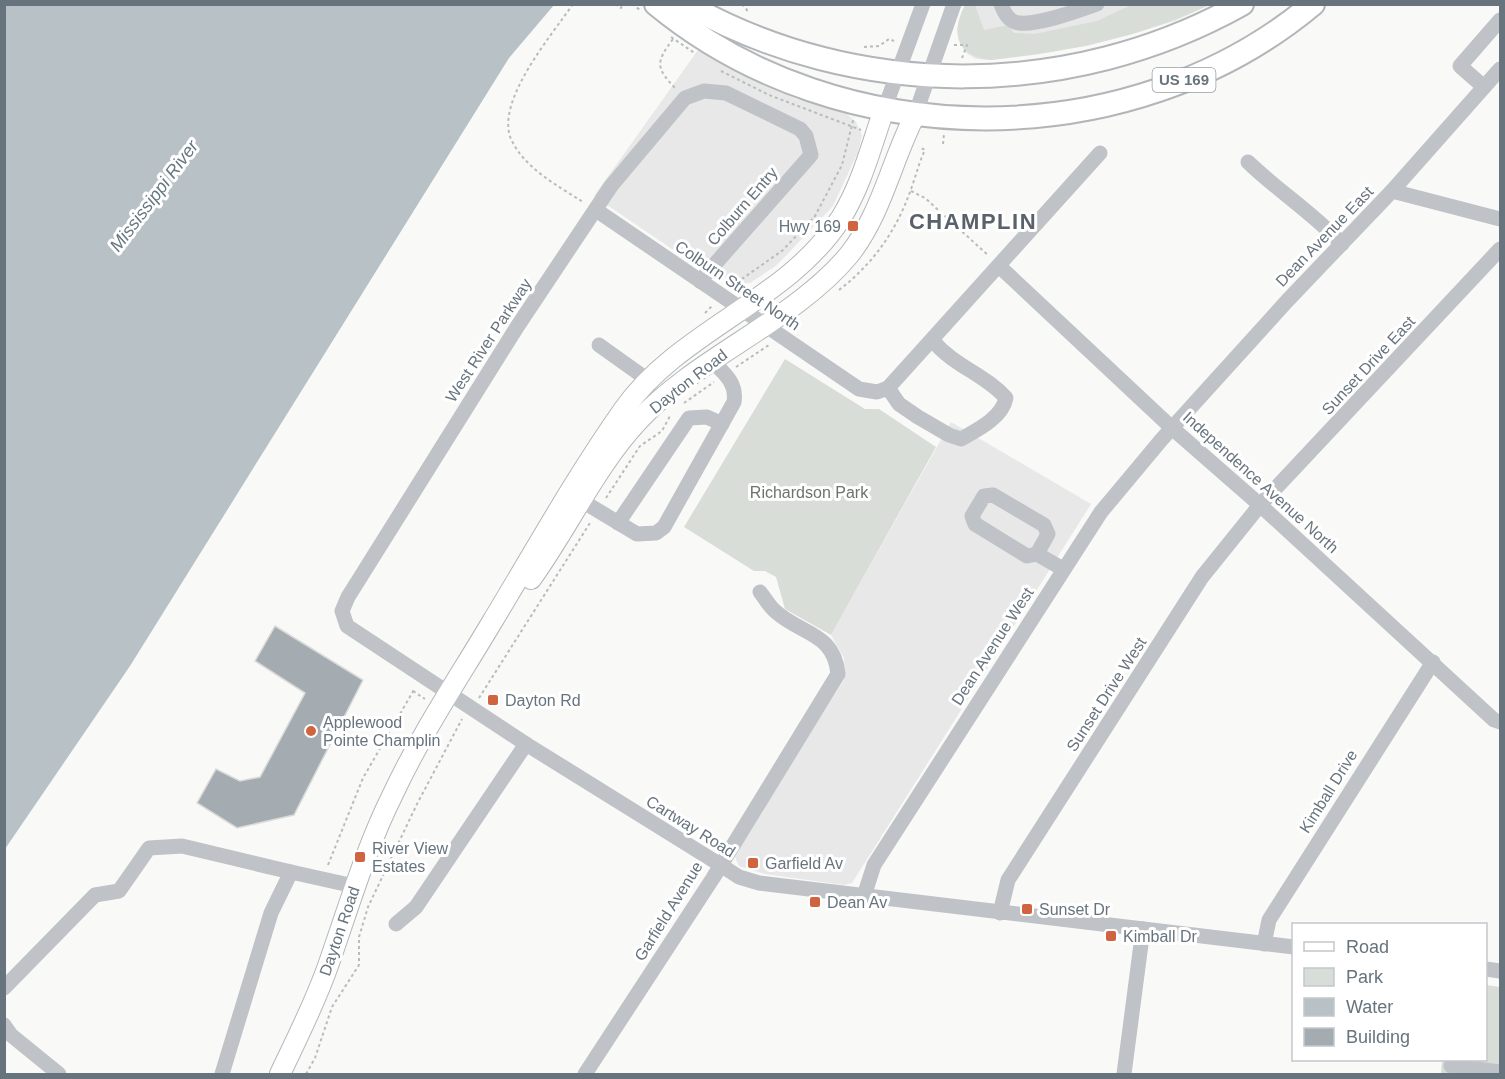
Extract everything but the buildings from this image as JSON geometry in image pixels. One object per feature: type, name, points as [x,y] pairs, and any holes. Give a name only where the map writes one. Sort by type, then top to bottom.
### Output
[{"type":"highway","name":"US 169","points":[[656,4],[712,43],[767,71],[819,92],[884,110],[915,115],[980,119],[1038,117],[1089,109],[1139,96],[1222,63],[1278,31],[1313,4]]},
{"type":"highway","name":"US 169","points":[[686,4],[749,35],[798,52],[897,74],[930,76],[1007,76],[1085,64],[1173,37],[1242,4]]},
{"type":"main road","name":"Dayton Road","points":[[280,1074],[328,965],[354,886],[393,793],[450,694],[575,498],[626,407],[648,380],[675,357],[799,266],[840,219],[863,174],[884,110]]},
{"type":"main road","name":"Dayton Road","points":[[575,498],[638,421],[664,396],[765,325],[839,266],[858,242],[888,185],[903,141],[915,115]]},
{"type":"street","points":[[884,110],[922,4]]},
{"type":"street","points":[[915,115],[954,4]]},
{"type":"street","points":[[1001,4],[1005,16],[1018,23],[1057,10],[1096,4]]},
{"type":"street","points":[[1484,87],[1460,66],[1500,20]]},
{"type":"street","name":"Dean Avenue East","points":[[1172,428],[1392,191],[1500,69]]},
{"type":"street","name":"Colburn Entry","points":[[685,98],[704,91],[726,93],[800,129],[806,136],[811,154],[699,280]]},
{"type":"street","name":"West River Parkway","points":[[342,615],[348,597],[505,346],[626,166],[685,98]]},
{"type":"street","points":[[933,341],[941,351],[970,373],[998,389],[1006,398],[1005,403],[987,425],[961,438],[949,435],[899,404],[888,388],[933,341],[1100,153]]},
{"type":"street","points":[[1248,162],[1294,204],[1312,215],[1342,244]]},
{"type":"street","points":[[1392,191],[1500,219]]},
{"type":"street","name":"Colburn Street North","points":[[596,210],[859,389],[877,392],[888,388]]},
{"type":"street","name":"Sunset Drive East","points":[[1260,505],[1500,249]]},
{"type":"street","name":"Independence Avenue North","points":[[999,266],[1172,428],[1260,505],[1494,720],[1500,722]]},
{"type":"street","points":[[599,345],[648,380]]},
{"type":"street","points":[[575,498],[637,534],[656,533],[664,527],[734,402],[736,392],[732,381],[712,361]]},
{"type":"street","points":[[618,523],[689,418],[707,417],[722,424]]},
{"type":"street","name":"Dean Avenue West","points":[[864,896],[874,865],[1063,569],[1101,512],[1172,428]]},
{"type":"street","points":[[1037,554],[1048,534],[1044,525],[993,495],[984,496],[972,516],[975,524],[1028,556],[1037,554],[1063,569]]},
{"type":"street","name":"Sunset Drive West","points":[[1000,913],[1008,880],[1178,613],[1202,577],[1260,505]]},
{"type":"street","name":"Garfield Avenue","points":[[585,1074],[713,878],[719,864],[838,674],[836,657],[825,642],[775,611],[760,592]]},
{"type":"street","name":"Cartway Road","points":[[342,615],[350,630],[526,744],[739,877],[759,883],[1292,947]]},
{"type":"street","name":"Kimball Drive","points":[[1264,944],[1269,920],[1433,662]]},
{"type":"street","points":[[396,924],[416,907],[526,744]]},
{"type":"street","points":[[4,988],[95,895],[119,891],[149,848],[182,846],[354,886]]},
{"type":"street","points":[[222,1074],[271,913],[291,873]]},
{"type":"street","points":[[1124,1074],[1143,929]]},
{"type":"street","points":[[4,1025],[11,1035],[59,1074]]},
{"type":"street","points":[[1451,1067],[1500,1072]]},
{"type":"path","points":[[573,4],[517,91],[508,113],[508,126],[514,144],[543,176],[596,210]]},
{"type":"path","points":[[615,4],[621,8],[623,4]]},
{"type":"path","points":[[742,4],[747,10],[745,17],[750,19]]},
{"type":"path","points":[[673,39],[660,58],[660,72],[685,98]]},
{"type":"path","points":[[855,46],[872,48],[889,39]]},
{"type":"path","points":[[715,65],[723,72],[769,96],[832,118],[850,128],[842,165],[815,216],[783,250],[722,296]]},
{"type":"path","points":[[895,226],[911,191],[925,150]]},
{"type":"path","points":[[911,191],[925,198],[999,266]]},
{"type":"path","points":[[323,880],[336,841],[363,778],[421,675]]},
{"type":"path","points":[[306,1074],[315,1058],[332,1006],[358,965],[359,937],[368,907],[408,822],[461,721]]},
{"type":"shaded area","points":[[965,5],[1209,5],[1175,21],[1087,46],[991,60],[976,59],[966,53],[959,40],[957,30]]},
{"type":"shaded area","points":[[698,50],[796,99],[845,112],[856,122],[862,135],[858,152],[833,206],[777,265],[750,283],[736,283],[725,279],[688,260],[594,196]]},
{"type":"shaded area","points":[[951,422],[1091,504],[852,883],[844,885],[765,874],[739,866],[735,857],[736,849],[844,680],[844,658],[831,635]]},
{"type":"green space","points":[[965,5],[975,5],[984,30],[1008,25],[1014,33],[1034,34],[1097,21],[1131,5],[1209,5],[1183,17],[1102,42],[1047,53],[991,60],[970,54],[960,42],[958,25]]},
{"type":"green space","name":"Richardson Park","points":[[785,359],[865,409],[879,409],[936,447],[831,635],[785,609],[776,577],[765,571],[754,571],[684,527]]},
{"type":"green space","points":[[1487,985],[1500,987],[1500,1074],[1441,1074],[1442,1061],[1487,1061]]},
{"type":"water","name":"Mississippi River","points":[[5,4],[554,5],[509,58],[130,666],[5,849]]},
{"type":"place","name":"Hwy 169","points":[[853,226]]},
{"type":"place","name":"Dayton Rd","points":[[493,700]]},
{"type":"place","name":"Applewood Pointe Champlin","points":[[311,731]]},
{"type":"place","name":"River View Estates","points":[[360,857]]},
{"type":"place","name":"Garfield Av","points":[[753,863]]},
{"type":"place","name":"Dean Av","points":[[815,902]]},
{"type":"place","name":"Sunset Dr","points":[[1027,909]]},
{"type":"place","name":"Kimball Dr","points":[[1111,936]]},
{"type":"district","name":"CHAMPLIN","points":[[973,221]]}]
